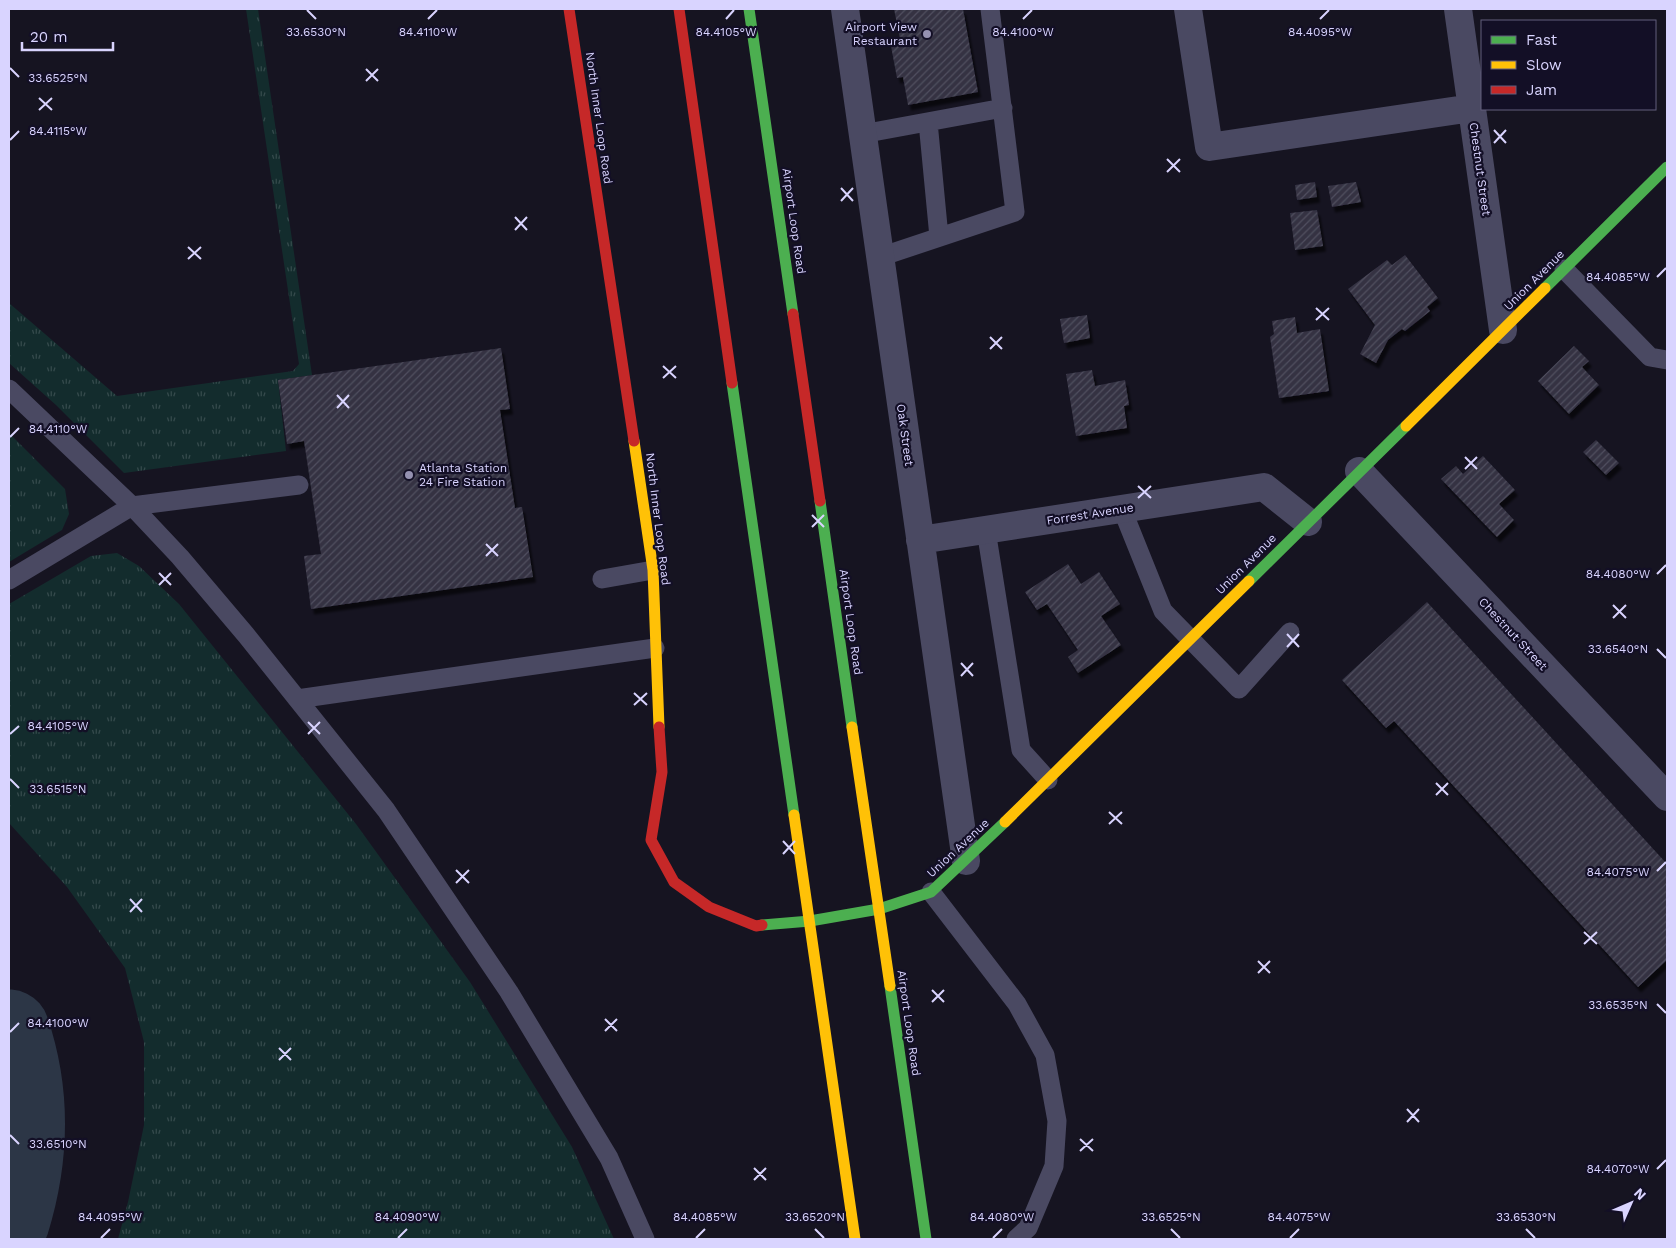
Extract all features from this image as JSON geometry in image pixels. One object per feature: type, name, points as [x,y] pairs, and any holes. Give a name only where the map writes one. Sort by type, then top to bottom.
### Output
[{"type":"main road","name":"North Inner Loop Road","points":[[569,9],[653,570],[662,772],[651,840],[674,882],[709,907],[756,926],[810,921]]},
{"type":"main road","points":[[679,9],[855,1239]]},
{"type":"main road","name":"Airport Loop Road","points":[[749,9],[926,1239]]},
{"type":"main road","name":"Union Avenue","points":[[810,921],[879,909],[931,892],[966,861],[1667,167]]},
{"type":"street","name":"Oak Street","points":[[844,9],[966,861]]},
{"type":"street","points":[[1188,9],[1209,147],[1472,108]]},
{"type":"street","name":"Chestnut Street","points":[[1458,9],[1503,330]]},
{"type":"street","name":"Chestnut Street","points":[[1360,471],[1667,797]]},
{"type":"street","name":"Forrest Avenue","points":[[920,540],[1264,487],[1308,522]]},
{"type":"lane","points":[[880,257],[1015,212],[990,9]]},
{"type":"lane","points":[[862,134],[1003,108]]},
{"type":"lane","points":[[928,122],[939,238]]},
{"type":"lane","points":[[1564,269],[1650,357],[1667,360]]},
{"type":"lane","points":[[9,389],[132,506],[228,614],[386,810],[509,992],[609,1158],[645,1239]]},
{"type":"lane","points":[[9,580],[132,506],[299,485]]},
{"type":"lane","points":[[1122,509],[1163,611],[1192,638],[1239,689],[1290,632]]},
{"type":"lane","points":[[986,530],[1021,750],[1048,780]]},
{"type":"lane","points":[[602,579],[653,570]]},
{"type":"lane","points":[[297,699],[655,648]]},
{"type":"lane","points":[[931,892],[1017,1004],[1045,1055],[1057,1121],[1054,1166],[1028,1228],[1016,1239]]},
{"type":"green space","points":[[246,9],[258,9],[312,375],[278,380],[286,451],[124,473],[56,405],[9,363],[9,303],[117,396],[293,371],[299,364]]},
{"type":"green space","points":[[9,433],[65,489],[69,514],[62,530],[9,562]]},
{"type":"green space","points":[[117,553],[139,566],[179,604],[356,824],[470,982],[572,1147],[614,1239],[118,1239],[128,1202],[144,1125],[144,1042],[125,968],[67,887],[9,823],[9,604],[91,556]]},
{"type":"building","points":[[894,9],[963,9],[978,92],[908,105],[903,77],[897,78],[890,41],[900,39]]},
{"type":"building","points":[[1315,182],[1317,197],[1297,200],[1295,185]]},
{"type":"building","points":[[1356,182],[1361,202],[1332,207],[1328,186]]},
{"type":"building","points":[[1317,210],[1323,246],[1295,250],[1290,213]]},
{"type":"building","points":[[1405,255],[1438,298],[1427,307],[1430,311],[1405,331],[1402,329],[1388,340],[1376,363],[1360,354],[1375,325],[1348,289],[1387,260],[1392,265]]},
{"type":"building","points":[[1087,315],[1090,338],[1064,343],[1060,319]]},
{"type":"building","points":[[1295,317],[1297,333],[1320,329],[1329,391],[1279,398],[1270,337],[1274,334],[1272,321]]},
{"type":"building","points":[[1574,346],[1589,361],[1582,367],[1599,385],[1569,414],[1538,381]]},
{"type":"building","name":"Atlanta Station 24 Fire Station","points":[[501,348],[510,409],[500,410],[515,508],[522,507],[533,577],[311,609],[304,556],[321,554],[304,441],[287,444],[278,380]]},
{"type":"building","points":[[1092,370],[1095,386],[1125,380],[1129,405],[1124,406],[1127,428],[1076,436],[1066,374]]},
{"type":"building","points":[[1596,440],[1619,463],[1606,475],[1583,452]]},
{"type":"building","points":[[1483,456],[1515,490],[1499,504],[1514,520],[1497,537],[1441,479],[1456,466],[1463,474]]},
{"type":"building","points":[[1068,564],[1081,584],[1099,572],[1120,604],[1101,616],[1121,645],[1078,673],[1068,657],[1078,650],[1047,604],[1037,610],[1025,592]]},
{"type":"building","points":[[1427,602],[1667,864],[1667,960],[1638,987],[1394,721],[1386,728],[1342,680]]},
{"type":"taxiway","points":[[9,1030],[21,1078],[25,1126],[21,1174],[9,1222]]},
{"type":"traffic: fast","points":[[749,9],[793,314]]},
{"type":"traffic: fast","points":[[1545,288],[1667,167]]},
{"type":"traffic: fast","points":[[732,383],[794,815]]},
{"type":"traffic: fast","points":[[1249,581],[1406,426]]},
{"type":"traffic: fast","points":[[820,501],[852,727]]},
{"type":"traffic: fast","points":[[762,925],[810,921],[879,909],[931,892],[1005,822]]},
{"type":"traffic: fast","points":[[890,986],[926,1239]]},
{"type":"traffic: slow","points":[[1406,426],[1545,288]]},
{"type":"traffic: slow","points":[[634,441],[653,570],[659,727]]},
{"type":"traffic: slow","points":[[1005,822],[1249,581]]},
{"type":"traffic: slow","points":[[852,727],[890,986]]},
{"type":"traffic: slow","points":[[794,815],[855,1239]]},
{"type":"traffic: jam","points":[[569,9],[634,441]]},
{"type":"traffic: jam","points":[[679,9],[732,383]]},
{"type":"traffic: jam","points":[[793,314],[820,501]]},
{"type":"traffic: jam","points":[[659,727],[662,772],[651,840],[674,882],[709,907],[756,926],[762,925]]},
{"type":"place","name":"Airport View Restaurant","points":[[927,34]]},
{"type":"place","name":"Atlanta Station 24 Fire Station","points":[[409,475]]}]
